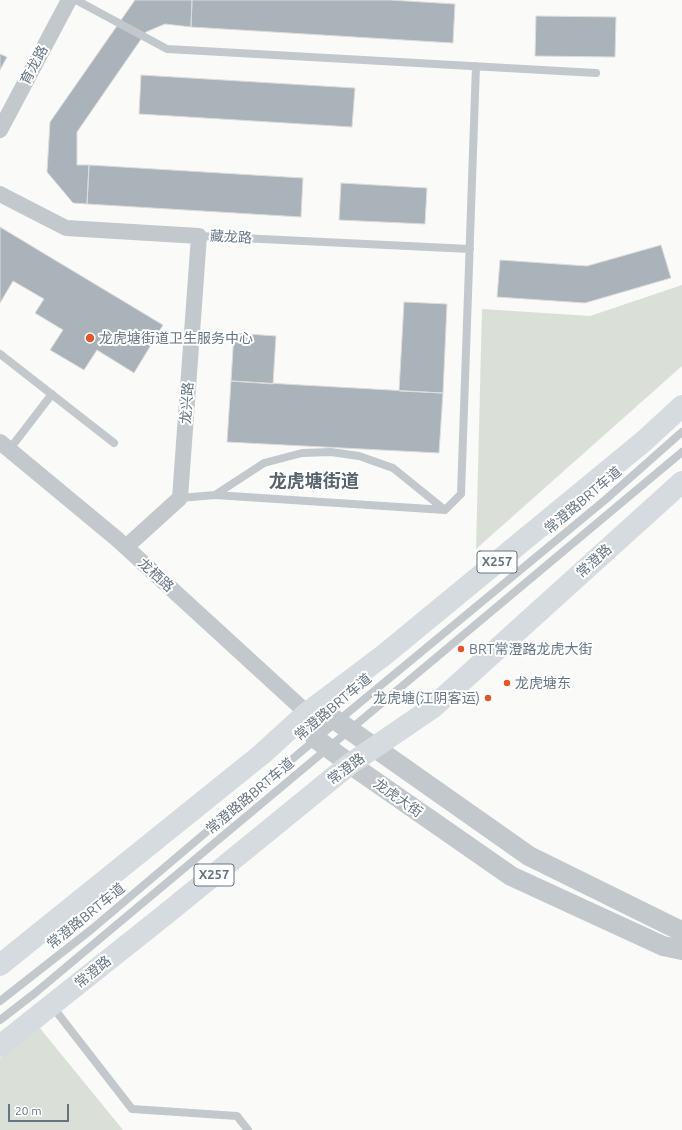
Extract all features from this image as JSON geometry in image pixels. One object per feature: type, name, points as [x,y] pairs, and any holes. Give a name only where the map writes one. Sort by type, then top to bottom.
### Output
[{"type":"main road","name":"X257","points":[[0,965],[262,754],[307,713],[384,655],[638,446],[682,406]]},
{"type":"main road","name":"常澄路","points":[[0,1046],[350,764],[432,708],[682,482]]},
{"type":"street","name":"育龙路","points":[[0,130],[69,0]]},
{"type":"street","name":"藏龙路","points":[[0,194],[66,228],[199,236]]},
{"type":"street","name":"龙兴路","points":[[180,498],[199,236]]},
{"type":"street","name":"龙栖路","points":[[5,446],[126,547],[307,713]]},
{"type":"street","points":[[126,547],[180,498]]},
{"type":"street","points":[[307,713],[322,743]]},
{"type":"street","name":"龙虎大街","points":[[307,713],[343,726],[529,856],[676,929],[682,930]]},
{"type":"street","name":"龙虎大街","points":[[322,743],[511,876],[664,946],[682,950]]},
{"type":"lane","points":[[76,0],[167,48],[596,73]]},
{"type":"lane","points":[[180,498],[215,495],[444,510],[461,494],[476,66]]},
{"type":"lane","name":"藏龙路","points":[[199,236],[470,249]]},
{"type":"lane","points":[[0,354],[114,443]]},
{"type":"lane","points":[[5,446],[52,394]]},
{"type":"lane","name":"常澄路BRT车道","points":[[0,1001],[92,929],[343,726],[682,432]]},
{"type":"lane","points":[[215,495],[264,463],[302,454],[332,452],[359,456],[393,468],[444,510]]},
{"type":"lane","name":"常澄路路BRT车道","points":[[0,1020],[35,993],[322,743],[682,452]]},
{"type":"lane","points":[[51,1006],[132,1109],[237,1116],[248,1130]]},
{"type":"shaded area","points":[[682,285],[682,366],[476,549],[482,309],[590,316]]},
{"type":"shaded area","points":[[39,1027],[123,1130],[0,1130],[0,1058]]},
{"type":"building","points":[[135,0],[192,0],[191,27],[165,24],[146,32],[77,132],[77,165],[89,165],[87,204],[73,203],[47,172],[50,122]]},
{"type":"building","points":[[192,0],[390,0],[455,4],[453,43],[191,27]]},
{"type":"building","points":[[536,16],[616,17],[615,57],[535,56]]},
{"type":"building","points":[[0,54],[7,57],[0,70]]},
{"type":"building","points":[[141,75],[355,88],[352,127],[139,114]]},
{"type":"building","points":[[89,165],[303,178],[301,217],[87,204]]},
{"type":"building","points":[[341,183],[427,188],[425,224],[339,220]]},
{"type":"building","points":[[0,227],[163,325],[134,373],[97,350],[84,370],[50,350],[63,330],[35,313],[44,299],[13,281],[0,303]]},
{"type":"building","points":[[661,245],[671,278],[585,303],[497,297],[500,260],[587,266]]},
{"type":"building","points":[[404,302],[447,304],[443,393],[399,391]]},
{"type":"building","points":[[234,333],[276,336],[273,384],[231,381]]},
{"type":"building","points":[[231,381],[443,393],[439,453],[227,442]]},
{"type":"place","name":"龙虎塘街道卫生服务中心","points":[[90,338]]},
{"type":"place","name":"BRT常澄路龙虎大街","points":[[461,649]]},
{"type":"place","name":"龙虎塘东","points":[[507,683]]},
{"type":"place","name":"龙虎塘(江阴客运)","points":[[488,698]]},
{"type":"district","name":"龙虎塘街道","points":[[314,481]]}]
